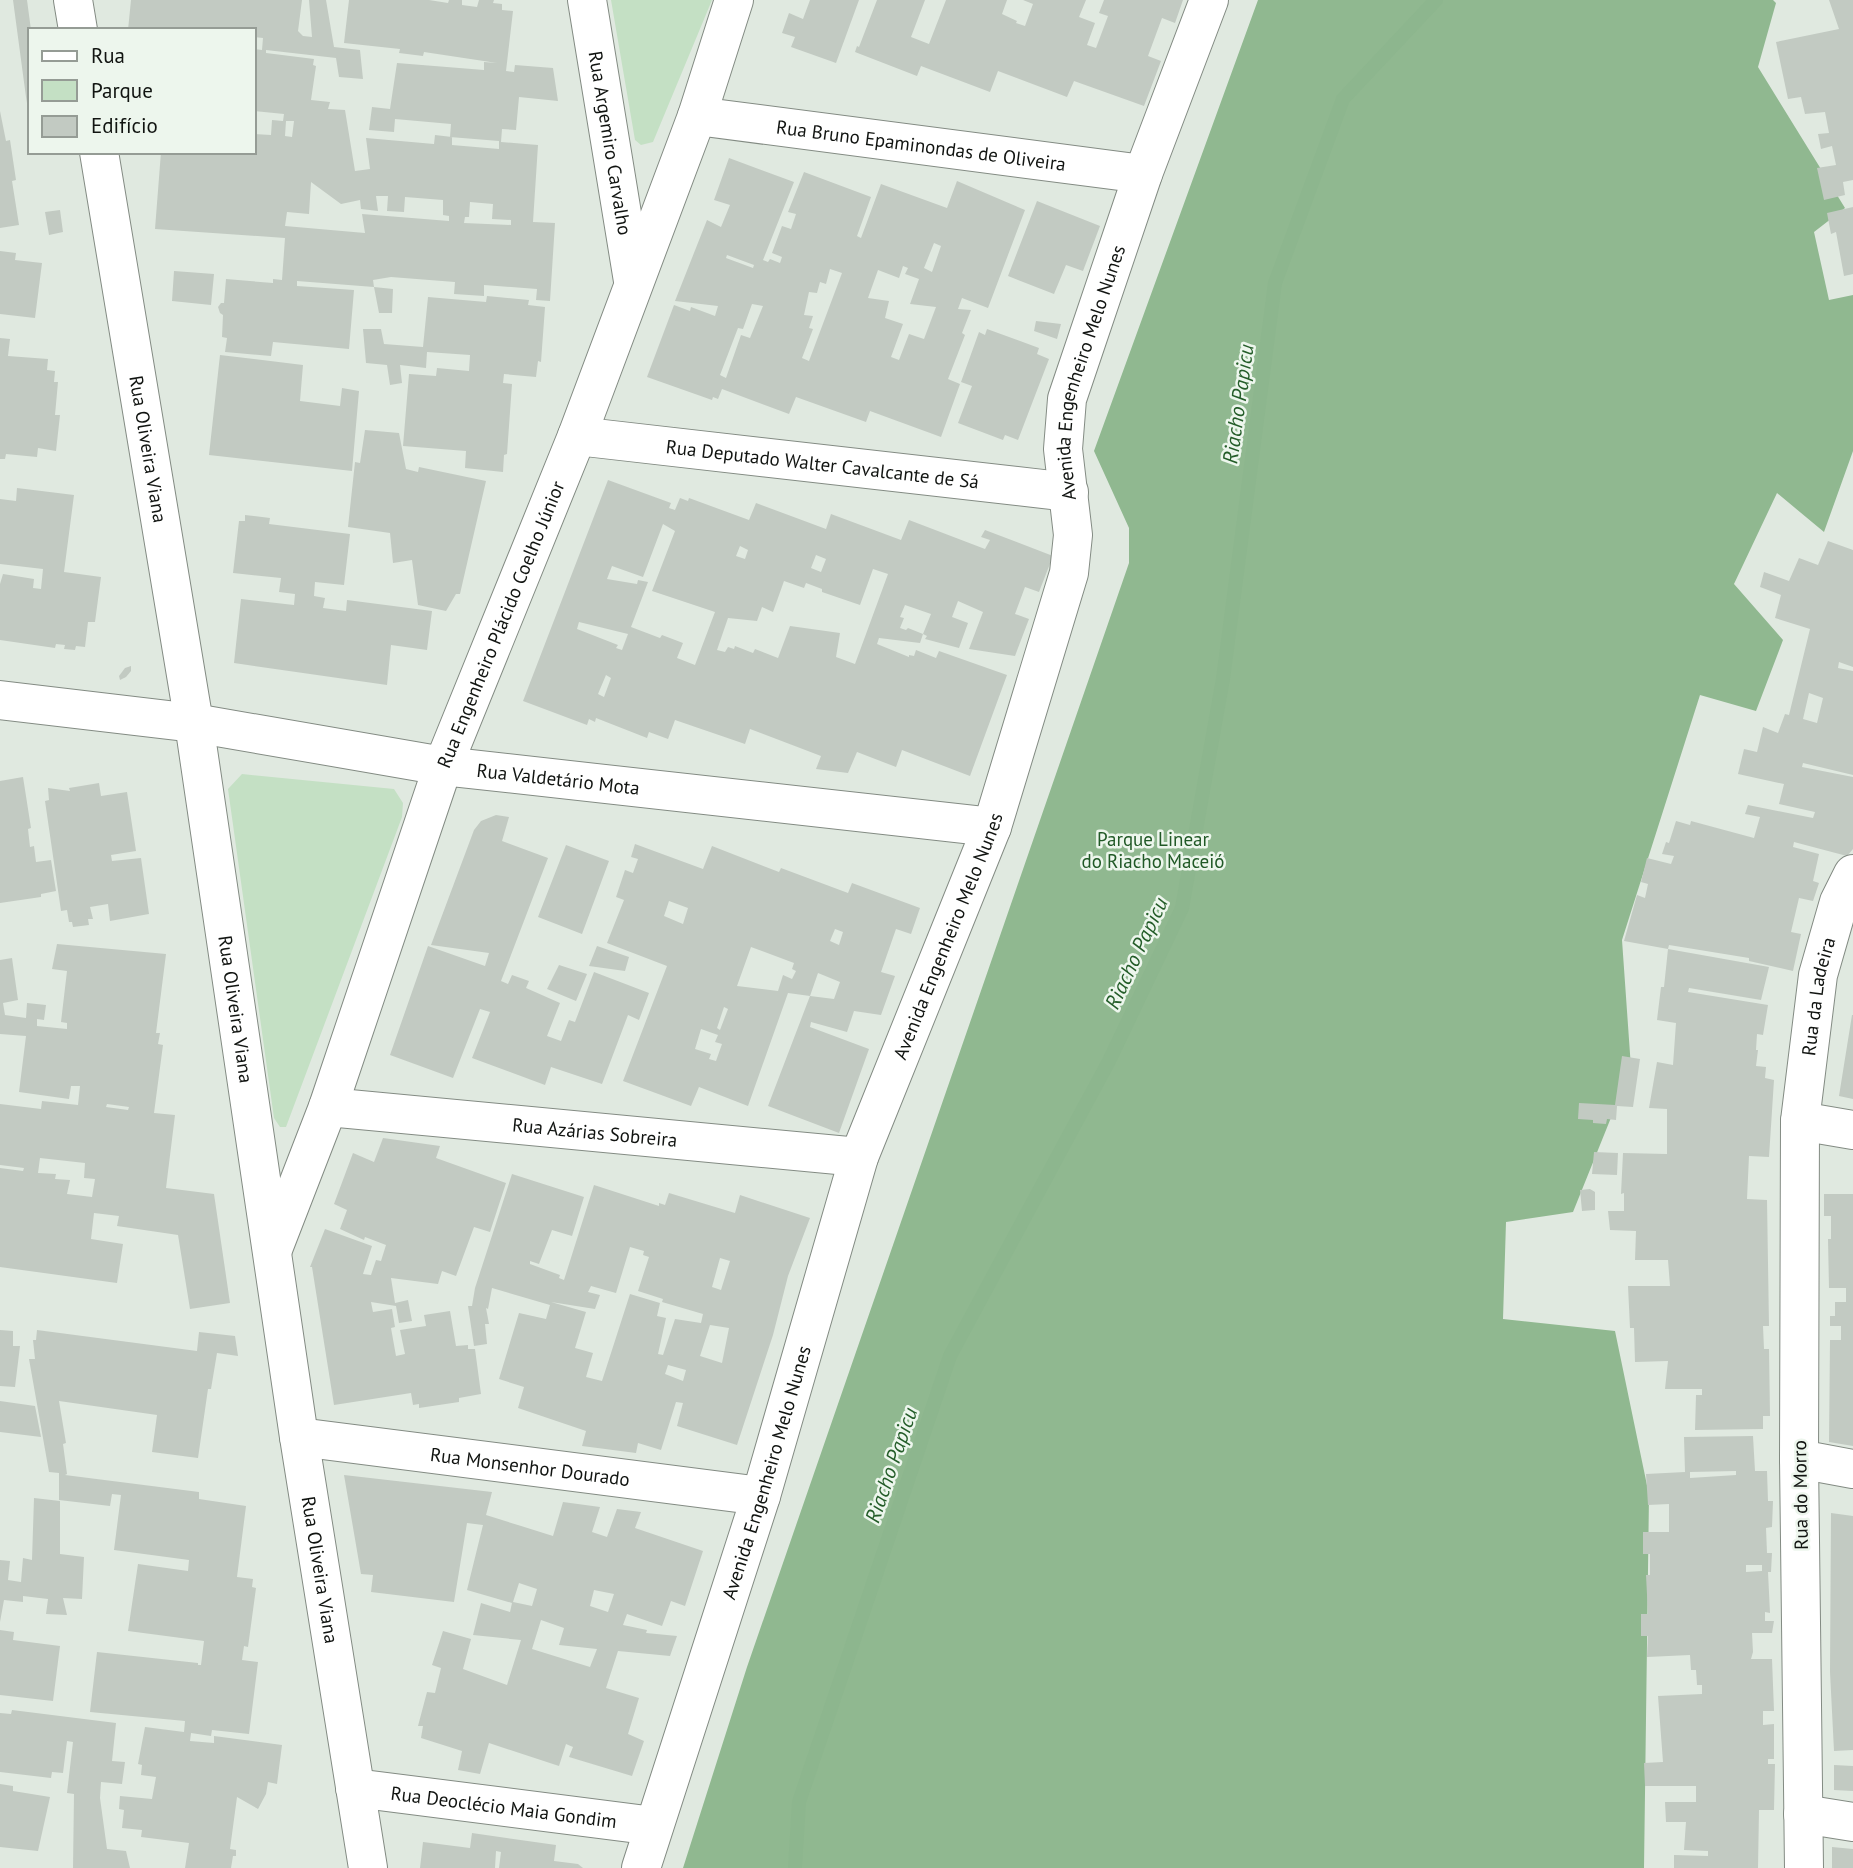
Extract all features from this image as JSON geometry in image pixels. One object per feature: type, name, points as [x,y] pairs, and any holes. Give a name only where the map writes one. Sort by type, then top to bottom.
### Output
[{"type":"street","points":[[73,0],[78,28]]},
{"type":"street","name":"Rua Argemiro Carvalho","points":[[587,0],[634,285]]},
{"type":"street","name":"Rua Engenheiro Plácido Coelho Júnior","points":[[273,1249],[328,1107],[443,766],[577,436],[697,116],[734,0]]},
{"type":"street","name":"Avenida Engenheiro Melo Nunes","points":[[640,1868],[761,1496],[859,1157],[992,827],[1069,573],[1073,536],[1063,449],[1067,399],[1143,174],[1209,0]]},
{"type":"street","name":"Rua Bruno Epaminondas de Oliveira","points":[[697,116],[1143,174]]},
{"type":"street","name":"Rua Oliveira Viana","points":[[99,154],[194,723],[299,1437],[368,1868]]},
{"type":"street","name":"Rua Deputado Walter Cavalcante de Sá","points":[[577,436],[1069,492]]},
{"type":"street","name":"Rua Valdetário Mota","points":[[0,700],[194,723],[443,766],[992,827]]},
{"type":"street","name":"Rua da Ladeira","points":[[1800,1121],[1818,975],[1839,902],[1853,874]]},
{"type":"street","name":"Rua Azárias Sobreira","points":[[328,1107],[859,1157]]},
{"type":"street","points":[[1800,1121],[1853,1130]]},
{"type":"street","name":"Rua do Morro","points":[[1800,1121],[1799,1459],[1804,1868]]},
{"type":"street","name":"Rua Monsenhor Dourado","points":[[299,1437],[761,1496]]},
{"type":"street","points":[[1799,1459],[1853,1469]]},
{"type":"street","name":"Rua Deoclécio Maia Gondim","points":[[355,1788],[654,1826]]},
{"type":"street","points":[[1804,1814],[1853,1822]]},
{"type":"green space","points":[[611,0],[712,0],[653,142],[641,145],[635,140]]},
{"type":"green space","name":"Parque Linear do Riacho Maceió","points":[[1258,0],[1773,0],[1776,3],[1758,67],[1845,208],[1814,232],[1829,300],[1853,295],[1853,451],[1824,532],[1777,493],[1734,584],[1783,640],[1756,711],[1700,695],[1622,940],[1631,1068],[1573,1212],[1506,1222],[1503,1319],[1615,1331],[1649,1495],[1644,1868],[683,1868],[747,1667],[1129,563],[1129,528],[1094,451]]},
{"type":"green space","points":[[242,774],[394,789],[403,803],[402,817],[286,1127],[280,1127],[274,1118],[228,789]]},
{"type":"building","points":[[13,0],[27,0],[31,28],[28,28],[28,103]]},
{"type":"building","points":[[131,0],[302,0],[298,31],[303,36],[312,37],[309,0],[326,0],[334,47],[360,50],[363,79],[339,77],[336,58],[266,50],[266,53],[314,59],[313,65],[316,66],[311,100],[330,102],[328,109],[345,110],[355,171],[370,169],[366,138],[434,144],[435,135],[450,137],[451,124],[395,119],[394,132],[369,130],[372,107],[390,109],[397,63],[484,70],[484,62],[497,63],[424,52],[423,56],[399,53],[400,49],[344,43],[349,0],[429,0],[448,3],[449,0],[462,0],[462,5],[477,7],[479,0],[494,0],[493,3],[502,4],[502,10],[513,11],[506,71],[514,72],[515,65],[553,68],[558,101],[519,97],[516,130],[502,129],[501,142],[538,145],[533,222],[555,223],[550,301],[536,300],[537,289],[484,285],[484,296],[454,294],[455,282],[391,277],[373,280],[374,287],[297,281],[297,286],[354,290],[349,349],[273,342],[271,356],[225,352],[227,338],[222,337],[223,315],[218,307],[224,303],[226,279],[273,283],[273,279],[282,280],[285,238],[155,229],[161,154],[256,154],[256,134],[271,135],[272,120],[283,121],[284,114],[256,111],[256,49],[262,50],[263,38],[256,37],[256,28],[128,28]],"holes":[[[286,121],[294,121],[292,137],[285,136]],[[452,137],[499,141],[499,149],[452,145]],[[311,182],[341,204],[360,200],[361,209],[378,211],[376,196],[388,196],[387,211],[404,212],[405,197],[443,200],[443,215],[449,216],[449,221],[362,214],[365,233],[285,226],[287,212],[309,214]],[[470,202],[493,204],[492,219],[511,220],[511,225],[464,223],[465,217],[469,217]]]},
{"type":"building","points":[[810,0],[859,0],[836,63],[791,47],[795,37],[782,33],[789,13],[803,19]]},
{"type":"building","points":[[877,0],[925,0],[911,37],[929,44],[946,0],[1007,0],[1002,14],[1025,26],[1033,4],[1023,0],[1086,0],[1079,17],[1095,23],[1087,45],[1096,48],[1108,16],[1099,13],[1104,0],[1183,0],[1175,23],[1162,18],[1148,56],[1161,61],[1144,106],[1074,81],[1067,97],[998,71],[990,92],[921,66],[917,76],[855,52]]},
{"type":"building","points":[[1829,0],[1853,0],[1853,180],[1843,182],[1845,195],[1824,200],[1817,168],[1836,165],[1832,146],[1821,149],[1818,134],[1829,133],[1825,112],[1805,114],[1801,97],[1788,99],[1776,42],[1839,29]]},
{"type":"building","points":[[0,111],[6,141],[10,140],[16,180],[12,181],[19,225],[0,228]]},
{"type":"building","points":[[729,158],[794,182],[763,260],[768,262],[770,259],[780,263],[782,257],[772,253],[782,226],[791,229],[796,214],[788,212],[804,172],[871,197],[857,236],[861,238],[881,184],[947,208],[957,181],[1025,210],[988,308],[962,298],[958,309],[971,310],[962,333],[965,335],[948,379],[960,384],[941,437],[870,411],[866,422],[796,397],[789,414],[722,389],[718,399],[713,397],[712,400],[647,377],[674,305],[690,311],[691,307],[715,316],[718,306],[675,301],[707,220],[721,227],[730,205],[714,200]],"holes":[[[934,243],[941,246],[932,272],[924,268]],[[727,255],[754,265],[753,268],[726,258]],[[903,266],[908,268],[905,274],[919,279],[910,304],[936,307],[924,339],[909,334],[899,360],[891,357],[903,324],[885,318],[889,301],[868,298],[878,270],[899,278]],[[830,269],[842,273],[809,361],[802,358],[813,329],[809,328],[813,316],[804,315],[809,292],[817,293],[820,282],[826,284]],[[752,304],[763,306],[750,338],[741,335],[726,378],[720,375],[738,328],[743,329]]]},
{"type":"building","points":[[1037,201],[1100,226],[1083,271],[1066,265],[1054,294],[1008,276]]},
{"type":"building","points":[[1853,207],[1853,274],[1844,276],[1836,232],[1831,234],[1827,213]]},
{"type":"building","points":[[60,210],[63,232],[49,235],[45,212]]},
{"type":"building","points":[[0,251],[16,253],[15,260],[42,263],[35,318],[0,314]]},
{"type":"building","points":[[174,271],[214,274],[211,305],[172,301]]},
{"type":"building","points":[[374,287],[393,289],[392,313],[379,313]]},
{"type":"building","points":[[487,296],[529,300],[528,305],[545,307],[541,362],[538,361],[536,377],[504,374],[503,383],[512,384],[507,454],[504,455],[503,472],[465,468],[466,451],[403,446],[409,374],[436,376],[437,368],[469,371],[470,355],[427,352],[426,368],[400,365],[402,383],[390,385],[387,365],[366,363],[363,329],[381,329],[384,344],[423,347],[428,297],[486,302]]},
{"type":"building","points":[[1036,321],[1061,324],[1057,339],[1034,331]]},
{"type":"building","points":[[987,329],[1039,348],[1037,354],[1049,359],[1018,440],[1005,435],[1003,440],[958,423],[972,386],[961,382],[979,332],[985,335]]},
{"type":"building","points":[[0,338],[10,339],[8,356],[48,359],[47,370],[55,371],[54,382],[58,382],[55,415],[60,415],[56,451],[38,448],[37,457],[6,454],[5,459],[0,459]]},
{"type":"building","points":[[220,355],[303,365],[300,401],[340,406],[342,388],[359,391],[352,471],[209,455]]},
{"type":"building","points":[[365,430],[399,433],[406,469],[418,472],[419,467],[486,481],[460,594],[456,594],[446,611],[418,605],[412,560],[393,563],[390,533],[348,527],[355,462],[360,463]]},
{"type":"building","points":[[608,480],[671,503],[669,508],[675,510],[680,498],[688,501],[689,498],[749,520],[756,503],[826,529],[831,514],[901,540],[909,520],[985,549],[990,540],[981,537],[985,530],[1053,556],[1039,592],[1025,587],[1015,614],[1029,619],[1015,656],[969,649],[983,612],[958,601],[952,617],[968,623],[959,648],[925,639],[927,636],[923,634],[920,643],[879,638],[877,644],[909,657],[914,656],[916,650],[936,658],[939,651],[1007,675],[970,776],[902,750],[896,767],[857,752],[848,773],[816,769],[821,756],[750,729],[745,744],[675,720],[668,739],[649,732],[647,738],[596,718],[595,722],[589,719],[587,725],[523,701]],"holes":[[[663,524],[675,531],[652,591],[715,612],[695,665],[677,658],[683,643],[631,627],[648,582],[638,580],[637,584],[607,579],[612,566],[643,577]],[[740,546],[748,550],[745,559],[736,556]],[[816,555],[826,559],[821,572],[811,568]],[[873,569],[888,574],[855,664],[836,657],[840,633],[790,626],[778,658],[755,649],[753,653],[735,646],[734,649],[728,647],[725,652],[717,650],[728,618],[757,621],[762,607],[773,612],[784,581],[804,588],[806,583],[822,589],[822,592],[860,605]],[[905,605],[931,614],[923,634],[900,628],[904,618],[900,617]],[[579,622],[628,634],[622,650],[616,648],[618,645],[577,629]],[[606,675],[611,678],[604,697],[598,694]]]},
{"type":"building","points":[[17,488],[74,495],[64,572],[101,577],[95,622],[88,622],[85,647],[76,646],[75,650],[64,649],[65,645],[56,644],[55,648],[0,640],[0,584],[3,574],[34,579],[33,588],[41,589],[43,569],[0,564],[0,499],[16,501]]},
{"type":"building","points":[[245,515],[270,518],[269,524],[350,534],[344,585],[315,582],[314,596],[325,598],[323,608],[346,611],[347,600],[432,611],[427,650],[391,645],[387,685],[234,663],[241,599],[294,605],[295,594],[279,592],[281,578],[233,573],[239,521],[245,521]]},
{"type":"building","points":[[1828,541],[1853,550],[1853,667],[1839,662],[1838,668],[1853,671],[1853,775],[1803,763],[1802,767],[1853,777],[1853,849],[1847,856],[1794,842],[1793,847],[1819,854],[1813,881],[1819,883],[1813,901],[1799,898],[1791,932],[1801,934],[1793,971],[1749,961],[1749,958],[1669,945],[1668,949],[1624,941],[1637,895],[1645,898],[1648,884],[1641,882],[1647,858],[1671,864],[1674,856],[1662,854],[1666,842],[1669,843],[1676,821],[1690,825],[1691,821],[1754,838],[1760,817],[1745,814],[1748,805],[1813,818],[1815,812],[1779,804],[1784,784],[1738,774],[1744,749],[1757,752],[1763,727],[1778,733],[1785,714],[1789,715],[1810,629],[1775,618],[1781,595],[1760,587],[1764,572],[1789,581],[1799,558],[1818,565]],"holes":[[[1809,693],[1823,698],[1817,723],[1803,719]]]},
{"type":"building","points":[[131,666],[131,671],[120,680],[119,676],[125,668]]},
{"type":"building","points":[[23,777],[31,828],[28,829],[30,847],[34,846],[36,862],[51,860],[56,891],[41,894],[41,897],[0,903],[0,781]]},
{"type":"building","points":[[99,783],[101,796],[127,792],[136,851],[111,855],[112,861],[141,858],[149,914],[110,921],[108,904],[90,907],[93,919],[88,919],[89,925],[73,927],[72,922],[69,922],[67,910],[61,911],[45,801],[49,800],[48,788],[70,791],[69,788]]},
{"type":"building","points":[[496,815],[509,817],[502,841],[548,858],[501,981],[508,984],[512,975],[529,981],[526,988],[560,1003],[547,1036],[561,1041],[569,1020],[575,1022],[594,972],[649,993],[639,1020],[628,1015],[602,1084],[551,1067],[545,1085],[472,1058],[490,1012],[480,1009],[453,1078],[390,1055],[428,946],[485,966],[489,953],[431,945],[474,830],[481,821]]},
{"type":"building","points":[[635,844],[703,869],[712,846],[779,872],[781,868],[848,893],[852,883],[920,908],[911,934],[896,929],[881,972],[895,976],[881,1015],[854,1011],[847,1032],[811,1022],[810,1027],[869,1049],[839,1133],[768,1106],[810,996],[788,993],[748,1106],[699,1087],[691,1106],[623,1081],[667,966],[607,943],[624,900],[616,897],[625,870],[633,873],[638,859],[631,857]],"holes":[[[669,901],[688,908],[683,924],[664,916]],[[835,929],[843,932],[839,945],[830,941]],[[751,947],[794,963],[792,969],[796,971],[792,979],[783,975],[778,991],[737,986]],[[818,973],[840,982],[834,999],[810,996]],[[724,1007],[728,1009],[720,1030],[717,1028]],[[701,1029],[718,1035],[715,1042],[722,1044],[716,1061],[709,1059],[711,1054],[695,1049]]]},
{"type":"building","points":[[566,845],[609,861],[582,934],[538,917]]},
{"type":"building","points":[[57,944],[166,954],[156,1033],[160,1033],[158,1044],[163,1045],[154,1113],[175,1115],[166,1188],[214,1194],[230,1303],[190,1309],[178,1235],[117,1226],[119,1216],[94,1213],[91,1239],[123,1244],[117,1283],[0,1267],[0,1168],[23,1171],[24,1168],[0,1165],[0,1104],[41,1109],[42,1101],[78,1105],[80,1086],[71,1086],[69,1099],[19,1092],[26,1036],[0,1034],[0,960],[12,958],[18,1000],[3,1003],[5,1015],[26,1018],[27,1003],[46,1005],[44,1020],[37,1019],[37,1026],[67,1029],[67,1023],[61,1022],[67,971],[52,969]],"holes":[[[107,1104],[129,1107],[128,1110],[106,1107]],[[40,1158],[85,1163],[84,1178],[95,1179],[92,1197],[67,1194],[70,1180],[55,1179],[56,1174],[38,1173]]]},
{"type":"building","points":[[597,946],[629,957],[625,971],[589,966]]},
{"type":"building","points":[[1668,949],[1769,967],[1761,1000],[1689,988],[1688,992],[1768,1005],[1763,1035],[1757,1034],[1756,1066],[1766,1067],[1765,1078],[1774,1080],[1769,1157],[1749,1156],[1747,1199],[1767,1200],[1769,1326],[1763,1326],[1764,1349],[1769,1349],[1770,1416],[1763,1416],[1763,1429],[1695,1430],[1696,1395],[1702,1395],[1702,1389],[1665,1389],[1668,1361],[1635,1362],[1634,1328],[1630,1328],[1628,1286],[1670,1286],[1668,1260],[1635,1260],[1636,1231],[1610,1230],[1608,1211],[1624,1211],[1624,1193],[1621,1194],[1623,1153],[1667,1154],[1667,1109],[1649,1108],[1657,1062],[1673,1065],[1676,1023],[1657,1020]]},
{"type":"building","points":[[559,965],[587,974],[576,1001],[547,989]]},
{"type":"building","points":[[1853,1015],[1853,1099],[1839,1096]]},
{"type":"building","points":[[1622,1056],[1640,1059],[1633,1107],[1617,1106],[1616,1120],[1607,1119],[1606,1124],[1578,1119],[1579,1103],[1615,1105]]},
{"type":"building","points":[[383,1138],[440,1146],[436,1158],[506,1183],[490,1232],[474,1227],[456,1276],[442,1271],[438,1284],[391,1278],[395,1303],[408,1300],[412,1321],[399,1323],[396,1306],[371,1302],[373,1312],[392,1309],[395,1327],[391,1328],[396,1356],[405,1354],[400,1330],[426,1326],[424,1315],[450,1311],[456,1346],[468,1345],[468,1349],[475,1349],[481,1394],[459,1398],[459,1402],[419,1408],[419,1404],[413,1405],[411,1393],[334,1405],[310,1267],[325,1229],[372,1246],[363,1274],[371,1275],[376,1260],[381,1261],[386,1245],[365,1237],[364,1240],[340,1229],[347,1210],[334,1204],[353,1153],[374,1162]]},
{"type":"building","points":[[1594,1152],[1618,1153],[1617,1175],[1592,1174]]},
{"type":"building","points":[[512,1174],[584,1197],[572,1236],[552,1230],[539,1264],[530,1261],[530,1264],[560,1275],[559,1278],[564,1280],[594,1185],[659,1206],[659,1203],[665,1205],[669,1193],[735,1213],[740,1195],[810,1218],[788,1276],[773,1335],[737,1445],[677,1426],[683,1403],[676,1402],[661,1450],[638,1443],[636,1453],[582,1446],[586,1431],[518,1408],[524,1387],[499,1379],[519,1313],[546,1319],[550,1305],[492,1288],[488,1309],[486,1308],[489,1324],[485,1324],[487,1344],[474,1346],[468,1306],[472,1306],[475,1288]],"holes":[[[630,1247],[644,1251],[643,1255],[649,1257],[638,1291],[663,1299],[662,1302],[703,1314],[701,1323],[675,1319],[663,1355],[658,1354],[666,1318],[657,1316],[660,1303],[630,1294],[602,1381],[586,1377],[593,1353],[575,1348],[586,1312],[551,1302],[595,1309],[600,1295],[588,1292],[591,1286],[616,1293]],[[720,1258],[730,1261],[721,1290],[712,1287]],[[710,1325],[729,1328],[722,1363],[700,1356]],[[668,1365],[686,1370],[683,1381],[665,1374]]]},
{"type":"building","points":[[1590,1189],[1595,1192],[1595,1210],[1582,1211],[1580,1190]]},
{"type":"building","points":[[1824,1194],[1853,1194],[1853,1446],[1829,1442],[1830,1340],[1841,1340],[1841,1326],[1830,1326],[1830,1316],[1835,1316],[1835,1302],[1846,1302],[1846,1288],[1829,1288],[1828,1239],[1831,1239],[1831,1216],[1824,1216]]},
{"type":"building","points":[[0,1330],[13,1331],[13,1346],[20,1346],[15,1387],[0,1386]]},
{"type":"building","points":[[37,1330],[197,1351],[199,1332],[235,1336],[238,1356],[217,1353],[211,1389],[208,1389],[198,1458],[152,1452],[157,1415],[59,1401],[66,1443],[63,1444],[65,1475],[199,1492],[199,1499],[246,1506],[237,1577],[253,1579],[252,1587],[256,1588],[248,1647],[244,1646],[242,1660],[258,1662],[249,1734],[212,1730],[211,1736],[191,1733],[190,1741],[214,1743],[214,1736],[282,1745],[277,1784],[268,1782],[266,1794],[258,1809],[237,1797],[230,1849],[236,1850],[236,1856],[233,1856],[231,1868],[185,1868],[189,1843],[141,1837],[142,1830],[122,1828],[124,1810],[119,1809],[120,1796],[152,1799],[156,1777],[141,1775],[142,1765],[138,1764],[145,1727],[184,1732],[185,1721],[90,1712],[97,1652],[201,1665],[204,1641],[128,1631],[138,1564],[188,1571],[189,1560],[114,1550],[121,1495],[112,1494],[110,1506],[59,1500],[59,1473],[49,1472],[29,1359],[35,1359],[33,1340],[36,1340]]},
{"type":"building","points":[[0,1401],[35,1406],[41,1437],[0,1432]]},
{"type":"building","points":[[1753,1436],[1755,1471],[1767,1471],[1768,1501],[1773,1501],[1772,1527],[1766,1528],[1767,1553],[1772,1553],[1771,1572],[1768,1572],[1770,1613],[1765,1612],[1765,1621],[1774,1621],[1772,1633],[1752,1633],[1751,1659],[1772,1659],[1774,1711],[1763,1711],[1763,1725],[1774,1724],[1774,1759],[1768,1759],[1768,1764],[1775,1764],[1774,1810],[1759,1810],[1758,1868],[1674,1868],[1674,1855],[1708,1856],[1708,1851],[1684,1850],[1686,1822],[1666,1822],[1665,1802],[1696,1802],[1696,1786],[1645,1786],[1644,1763],[1663,1762],[1658,1696],[1702,1694],[1702,1685],[1697,1685],[1696,1670],[1691,1670],[1690,1655],[1647,1657],[1648,1636],[1641,1636],[1641,1614],[1648,1614],[1646,1575],[1650,1575],[1650,1554],[1643,1554],[1643,1532],[1669,1532],[1669,1504],[1648,1505],[1646,1474],[1685,1472],[1684,1437]],"holes":[[[1736,1471],[1736,1475],[1690,1478],[1690,1472]],[[1746,1565],[1762,1565],[1762,1571],[1746,1572]]]},
{"type":"building","points":[[344,1475],[492,1492],[486,1515],[553,1536],[563,1502],[600,1507],[592,1532],[607,1537],[617,1509],[641,1512],[635,1528],[703,1551],[685,1606],[671,1601],[662,1626],[627,1614],[623,1625],[647,1630],[646,1633],[677,1636],[670,1656],[618,1651],[606,1688],[639,1698],[628,1734],[644,1741],[632,1776],[569,1757],[573,1747],[566,1744],[559,1766],[489,1743],[480,1774],[458,1770],[462,1751],[421,1738],[423,1726],[418,1726],[427,1692],[435,1693],[441,1668],[432,1665],[443,1631],[471,1639],[463,1669],[507,1685],[521,1640],[473,1635],[481,1603],[510,1612],[512,1603],[467,1590],[483,1525],[467,1523],[454,1602],[371,1592],[373,1575],[361,1574]],"holes":[[[519,1583],[537,1589],[532,1606],[513,1602]],[[594,1590],[614,1594],[608,1612],[590,1606]],[[541,1620],[564,1628],[559,1645],[597,1649],[590,1667],[532,1649]]]},
{"type":"building","points":[[34,1498],[60,1501],[60,1554],[84,1557],[82,1599],[63,1598],[67,1615],[46,1614],[48,1599],[23,1596],[23,1602],[4,1600],[0,1622],[0,1560],[10,1561],[8,1580],[21,1582],[23,1558],[32,1560]]},
{"type":"building","points":[[1831,1513],[1853,1516],[1853,1750],[1834,1751],[1830,1672]]},
{"type":"building","points":[[0,1630],[14,1632],[13,1640],[60,1646],[53,1701],[0,1695]]},
{"type":"building","points":[[12,1710],[116,1723],[112,1761],[125,1762],[122,1784],[101,1782],[100,1798],[107,1849],[126,1851],[130,1868],[73,1868],[74,1794],[67,1793],[73,1742],[67,1741],[63,1773],[52,1772],[51,1778],[0,1772],[0,1713],[11,1714]]},
{"type":"building","points":[[1834,1765],[1853,1766],[1853,1791],[1834,1790]]},
{"type":"building","points":[[0,1784],[13,1786],[13,1791],[50,1797],[38,1851],[0,1847]]},
{"type":"building","points":[[472,1833],[556,1845],[554,1861],[578,1864],[583,1868],[499,1868],[501,1852],[496,1851],[495,1868],[420,1868],[423,1842],[470,1848]]},
{"type":"building","points":[[1832,1847],[1853,1849],[1853,1868],[1832,1868]]},
{"type":"waterway","name":"Riacho Papicu","points":[[795,1868],[799,1802],[950,1356],[1109,1061],[1182,908],[1223,679],[1275,283],[1343,99],[1436,0]]}]
